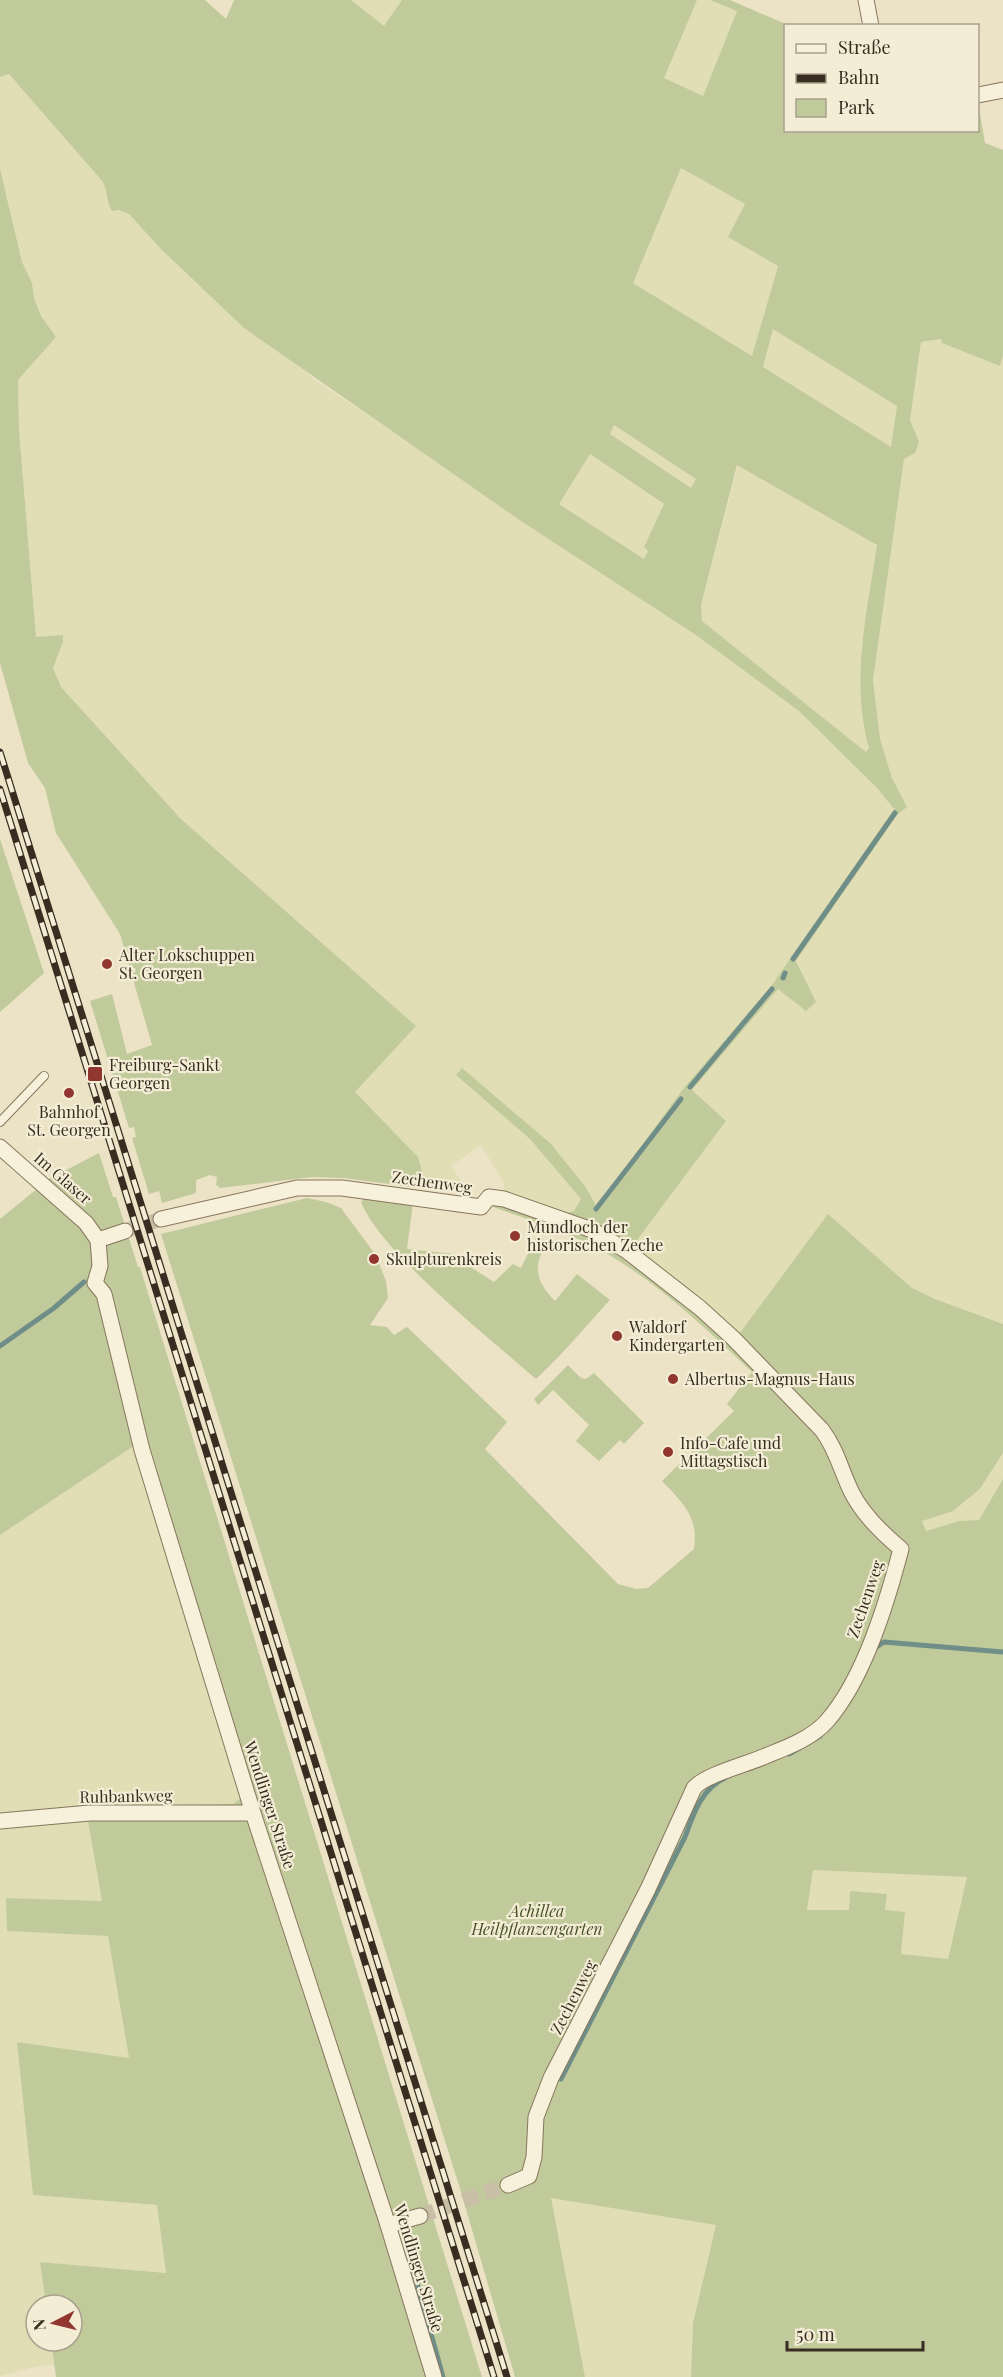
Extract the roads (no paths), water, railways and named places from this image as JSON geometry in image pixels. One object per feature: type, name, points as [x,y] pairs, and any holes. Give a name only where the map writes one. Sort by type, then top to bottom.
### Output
[{"type":"street","points":[[866,0],[871,24]]},
{"type":"street","points":[[979,95],[1003,90]]},
{"type":"street","name":"Im Glaser","points":[[0,1147],[86,1223],[98,1240]]},
{"type":"street","name":"Zechenweg","points":[[161,1219],[297,1188],[342,1188],[481,1207],[489,1197],[504,1199],[591,1230],[627,1251],[700,1308],[733,1338],[835,1446],[853,1495],[878,1529],[901,1549],[885,1606],[858,1671],[827,1721],[801,1741],[735,1769],[702,1779],[694,1788],[648,1889],[551,2078],[536,2117],[534,2157],[529,2176],[508,2185]]},
{"type":"street","points":[[98,1240],[125,1231]]},
{"type":"street","name":"Wendlinger Straße","points":[[98,1240],[100,1266],[95,1283],[104,1294],[142,1450],[253,1813],[388,2225],[434,2377]]},
{"type":"street","name":"Ruhbankweg","points":[[0,1821],[90,1813],[253,1813]]},
{"type":"street","points":[[388,2225],[420,2216]]},
{"type":"lane","points":[[0,1122],[44,1076]]},
{"type":"waterway","points":[[793,959],[895,813]]},
{"type":"waterway","points":[[783,978],[785,973]]},
{"type":"waterway","points":[[690,1087],[772,989]]},
{"type":"waterway","points":[[596,1209],[681,1099]]},
{"type":"waterway","points":[[0,1346],[54,1308],[84,1282]]},
{"type":"waterway","points":[[875,1648],[884,1642],[1003,1652]]},
{"type":"waterway","points":[[789,1754],[820,1736]]},
{"type":"waterway","points":[[561,2079],[685,1837],[699,1803],[710,1789],[725,1778]]},
{"type":"waterway","points":[[409,2234],[408,2251],[443,2377]]},
{"type":"tunnel","points":[[125,1231],[161,1219]]},
{"type":"tunnel","points":[[420,2216],[508,2185]]},
{"type":"railway","points":[[0,752],[507,2377]]},
{"type":"railway","points":[[0,789],[494,2377]]},
{"type":"place","name":"Alter Lokschuppen St. Georgen","points":[[107,964]]},
{"type":"place","name":"Freiburg-Sankt Georgen","points":[[95,1074]]},
{"type":"place","name":"Bahnhof St. Georgen","points":[[69,1093]]},
{"type":"place","name":"Mundloch der historischen Zeche","points":[[515,1236]]},
{"type":"place","name":"Skulpturenkreis","points":[[374,1259]]},
{"type":"place","name":"Waldorf Kindergarten","points":[[617,1336]]},
{"type":"place","name":"Albertus-Magnus-Haus","points":[[673,1379]]},
{"type":"place","name":"Info-Cafe und Mittagstisch","points":[[668,1452]]},
{"type":"park label","name":"Achillea Heilpflanzengarten","points":[[537,1920]]}]
